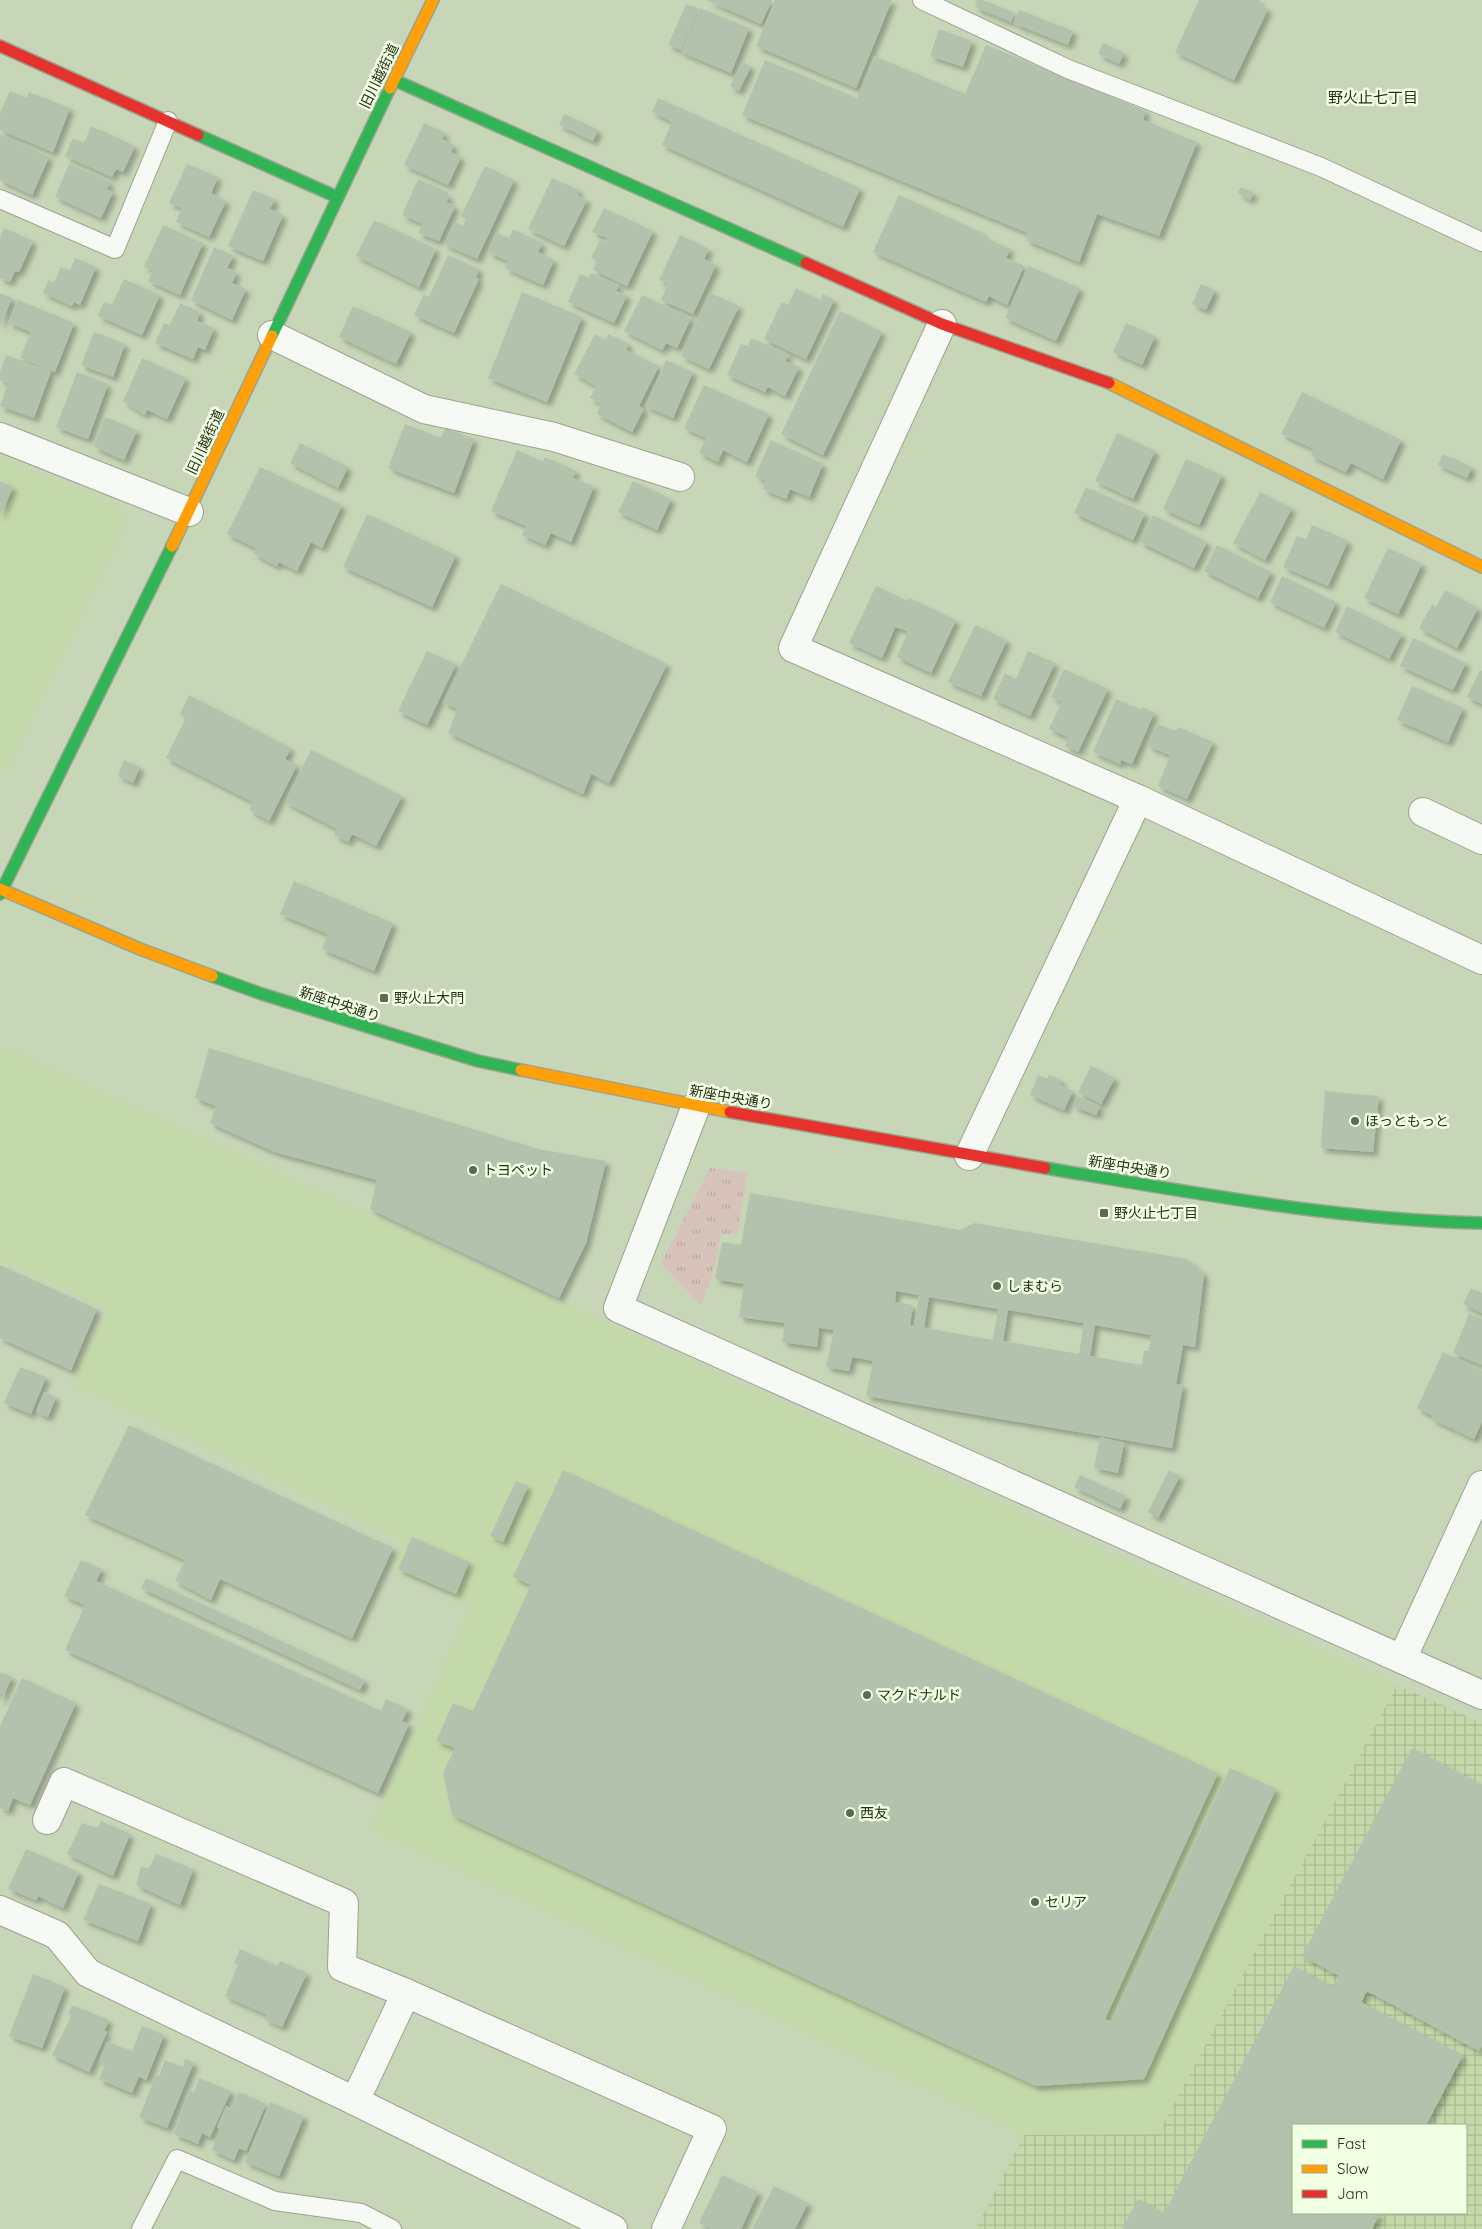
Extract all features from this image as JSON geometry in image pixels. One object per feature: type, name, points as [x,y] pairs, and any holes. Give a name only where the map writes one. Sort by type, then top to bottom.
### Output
[{"type":"street","name":"旧川越街道","points":[[1,891],[189,512],[337,197],[433,0]]},
{"type":"street","points":[[0,46],[337,197]]},
{"type":"street","points":[[394,80],[942,324],[1113,384],[1482,568]]},
{"type":"street","points":[[942,324],[793,648],[1138,798],[1482,960]]},
{"type":"street","points":[[272,335],[424,409],[554,437],[680,477]]},
{"type":"street","points":[[0,437],[189,512]]},
{"type":"street","points":[[969,1156],[1138,798]]},
{"type":"street","points":[[1423,812],[1482,840]]},
{"type":"street","name":"新座中央通り","points":[[1,891],[140,949],[262,994],[372,1030],[478,1061],[696,1106],[969,1156],[1304,1210],[1436,1222],[1482,1223]]},
{"type":"street","points":[[696,1106],[618,1308],[1482,1695]]},
{"type":"street","points":[[1402,1659],[1482,1485]]},
{"type":"street","points":[[47,1820],[64,1782],[344,1903],[342,1967],[406,1993],[712,2129],[666,2229]]},
{"type":"street","points":[[0,1910],[57,1935],[88,1974],[356,2101],[613,2229]]},
{"type":"street","points":[[356,2101],[406,1993]]},
{"type":"lane","points":[[922,0],[1068,68],[1321,167],[1482,242]]},
{"type":"lane","points":[[0,200],[115,249],[168,121]]},
{"type":"lane","points":[[141,2229],[177,2159],[275,2201],[361,2214],[392,2229]]},
{"type":"shaded area","points":[[0,458],[118,505],[125,525],[9,767],[0,771]]},
{"type":"shaded area","points":[[0,1045],[1397,1685],[1158,2134],[1024,2135],[370,1829],[471,1605],[390,1569],[402,1540],[72,1384],[106,1310],[0,1259]]},
{"type":"shaded area","points":[[1397,1685],[1482,1723],[1482,2229],[976,2229],[1024,2135],[1158,2134]]},
{"type":"green space","points":[[710,1168],[747,1173],[738,1234],[721,1234],[711,1280],[701,1305],[661,1264]]},
{"type":"building","points":[[706,0],[772,0],[761,24]]},
{"type":"building","points":[[775,0],[892,0],[856,88],[756,46]]},
{"type":"building","points":[[977,0],[983,0],[1015,13],[1011,22],[975,7]]},
{"type":"building","points":[[1199,0],[1260,0],[1258,4],[1268,9],[1234,80],[1175,52]]},
{"type":"building","points":[[686,4],[699,9],[681,50],[668,45]]},
{"type":"building","points":[[700,8],[749,28],[731,73],[681,52]]},
{"type":"building","points":[[1019,10],[1073,31],[1068,45],[1013,23]]},
{"type":"building","points":[[939,29],[972,41],[963,67],[930,56]]},
{"type":"building","points":[[1103,43],[1124,53],[1119,64],[1098,54]]},
{"type":"building","points":[[986,45],[1146,111],[1143,120],[1197,142],[1159,236],[1097,214],[1079,262],[1026,240],[1028,233],[742,115],[765,60],[857,98],[874,56],[965,94]]},
{"type":"building","points":[[742,62],[751,66],[739,91],[730,86]]},
{"type":"building","points":[[10,91],[27,98],[29,92],[70,108],[53,152],[0,130],[0,113]]},
{"type":"building","points":[[658,98],[860,188],[843,227],[662,145],[672,122],[652,112]]},
{"type":"building","points":[[564,114],[598,130],[593,141],[559,125]]},
{"type":"building","points":[[424,123],[445,133],[442,139],[454,145],[451,152],[461,157],[448,185],[404,165]]},
{"type":"building","points":[[91,126],[135,146],[123,172],[116,169],[112,177],[65,156],[73,138],[84,143]]},
{"type":"building","points":[[0,134],[49,157],[32,195],[0,180]]},
{"type":"building","points":[[69,164],[110,182],[107,189],[113,192],[101,218],[55,197]]},
{"type":"building","points":[[187,164],[218,177],[211,193],[226,201],[209,237],[176,222],[182,208],[169,203]]},
{"type":"building","points":[[485,166],[514,180],[477,259],[444,244],[455,222],[463,226],[466,219],[461,216]]},
{"type":"building","points":[[552,178],[579,190],[577,195],[587,200],[564,246],[528,229]]},
{"type":"building","points":[[418,179],[445,191],[443,194],[450,196],[446,202],[455,206],[439,241],[418,233],[423,224],[402,215]]},
{"type":"building","points":[[1241,187],[1254,193],[1250,200],[1238,193]]},
{"type":"building","points":[[253,190],[275,199],[270,209],[283,215],[263,261],[228,246]]},
{"type":"building","points":[[899,195],[983,233],[982,236],[1010,249],[1006,258],[1024,266],[1007,305],[989,296],[986,302],[873,252]]},
{"type":"building","points":[[604,208],[653,231],[627,286],[593,270],[597,261],[591,258],[600,240],[605,243],[608,238],[592,232]]},
{"type":"building","points":[[374,220],[436,249],[419,287],[356,256]]},
{"type":"building","points":[[163,225],[203,243],[180,295],[148,281],[153,270],[144,267]]},
{"type":"building","points":[[4,228],[33,241],[19,272],[15,271],[10,282],[0,278],[0,237]]},
{"type":"building","points":[[513,229],[542,243],[538,252],[554,260],[543,285],[505,268],[508,261],[488,252],[497,233],[509,238]]},
{"type":"building","points":[[680,235],[709,249],[704,259],[716,265],[693,314],[661,300],[668,284],[659,280]]},
{"type":"building","points":[[214,247],[233,256],[227,268],[237,272],[232,283],[246,289],[232,320],[191,300]]},
{"type":"building","points":[[448,255],[479,269],[476,278],[479,279],[454,333],[414,315],[424,294],[429,297]]},
{"type":"building","points":[[75,258],[96,267],[80,305],[74,302],[72,306],[43,293],[48,280],[54,282],[61,267],[70,271]]},
{"type":"building","points":[[1028,266],[1080,288],[1056,341],[1005,318]]},
{"type":"building","points":[[591,273],[619,285],[616,291],[627,295],[614,323],[568,302],[580,274],[589,278]]},
{"type":"building","points":[[124,279],[160,295],[142,335],[98,316],[104,302],[112,305]]},
{"type":"building","points":[[1201,284],[1215,290],[1206,310],[1192,304]]},
{"type":"building","points":[[796,288],[820,300],[823,294],[834,300],[806,359],[764,339],[782,302],[788,305]]},
{"type":"building","points":[[522,292],[582,317],[547,402],[488,378]]},
{"type":"building","points":[[0,293],[12,298],[0,327]]},
{"type":"building","points":[[710,293],[739,306],[709,369],[681,356]]},
{"type":"building","points":[[642,295],[691,318],[677,348],[666,343],[662,350],[624,331]]},
{"type":"building","points":[[18,300],[74,323],[55,372],[20,358],[31,332],[8,323]]},
{"type":"building","points":[[180,303],[200,312],[197,321],[214,328],[205,350],[198,347],[193,359],[155,343],[164,323],[170,325]]},
{"type":"building","points":[[353,306],[411,332],[396,364],[339,337]]},
{"type":"building","points":[[840,311],[882,332],[823,455],[781,434]]},
{"type":"building","points":[[1126,323],[1155,336],[1142,365],[1113,352]]},
{"type":"building","points":[[94,332],[125,344],[113,377],[81,365]]},
{"type":"building","points":[[595,334],[605,340],[608,334],[629,344],[626,350],[659,366],[639,406],[644,409],[632,432],[597,414],[601,404],[590,398],[596,386],[574,374]]},
{"type":"building","points":[[751,338],[789,355],[785,361],[799,367],[785,396],[768,387],[765,392],[727,375],[741,344],[748,346]]},
{"type":"building","points":[[6,355],[51,371],[34,418],[0,406],[8,383],[0,380],[0,372]]},
{"type":"building","points":[[142,358],[186,378],[167,419],[147,410],[145,415],[123,401]]},
{"type":"building","points":[[666,360],[693,372],[673,418],[645,406]]},
{"type":"building","points":[[77,372],[108,384],[88,439],[56,427]]},
{"type":"building","points":[[704,385],[769,414],[747,462],[723,450],[718,462],[699,453],[706,438],[684,428]]},
{"type":"building","points":[[1302,392],[1401,440],[1383,479],[1351,463],[1346,472],[1311,456],[1314,449],[1281,434]]},
{"type":"building","points":[[105,417],[137,430],[124,460],[94,447]]},
{"type":"building","points":[[405,424],[441,438],[445,428],[474,439],[454,493],[388,468]]},
{"type":"building","points":[[1117,433],[1155,451],[1133,499],[1095,481]]},
{"type":"building","points":[[771,440],[823,464],[809,497],[790,489],[786,499],[763,489],[766,481],[755,476]]},
{"type":"building","points":[[300,443],[348,467],[338,488],[290,463]]},
{"type":"building","points":[[517,450],[543,462],[545,457],[576,471],[573,478],[594,486],[571,542],[551,533],[545,545],[522,535],[526,526],[491,511]]},
{"type":"building","points":[[1443,454],[1472,467],[1467,478],[1438,465]]},
{"type":"building","points":[[1186,459],[1222,475],[1199,525],[1163,509]]},
{"type":"building","points":[[260,467],[342,505],[322,548],[311,542],[297,571],[279,562],[277,566],[254,554],[256,548],[227,534]]},
{"type":"building","points":[[0,481],[13,487],[0,516]]},
{"type":"building","points":[[633,481],[671,499],[657,530],[618,512]]},
{"type":"building","points":[[1086,487],[1145,513],[1133,540],[1074,513]]},
{"type":"building","points":[[1260,492],[1292,508],[1265,560],[1233,543]]},
{"type":"building","points":[[367,514],[456,555],[432,607],[343,567]]},
{"type":"building","points":[[1153,515],[1207,542],[1194,568],[1140,542]]},
{"type":"building","points":[[1312,525],[1348,541],[1328,586],[1283,567],[1297,536],[1306,539]]},
{"type":"building","points":[[1217,545],[1271,572],[1258,598],[1204,571]]},
{"type":"building","points":[[1388,548],[1422,564],[1398,614],[1364,598]]},
{"type":"building","points":[[1282,576],[1336,602],[1324,628],[1270,602]]},
{"type":"building","points":[[501,584],[667,664],[609,783],[591,774],[583,794],[448,733],[457,709],[443,702]]},
{"type":"building","points":[[876,586],[907,601],[909,598],[956,620],[931,673],[897,657],[908,631],[895,627],[882,658],[849,643]]},
{"type":"building","points":[[1445,590],[1478,608],[1457,648],[1419,628],[1432,604],[1436,607]]},
{"type":"building","points":[[1347,606],[1402,634],[1389,659],[1335,632]]},
{"type":"building","points":[[975,625],[1007,640],[981,696],[948,682]]},
{"type":"building","points":[[1413,638],[1466,663],[1453,690],[1400,666]]},
{"type":"building","points":[[427,651],[456,664],[427,725],[398,711]]},
{"type":"building","points":[[1028,651],[1055,663],[1030,716],[993,699],[1005,673],[1016,679]]},
{"type":"building","points":[[1064,669],[1108,689],[1078,752],[1065,746],[1068,737],[1049,729],[1062,702],[1051,697]]},
{"type":"building","points":[[1480,670],[1482,671],[1482,704],[1467,697]]},
{"type":"building","points":[[1412,686],[1463,708],[1448,742],[1397,720]]},
{"type":"building","points":[[189,695],[291,748],[285,759],[297,765],[269,821],[249,810],[253,802],[166,758],[186,718],[180,714]]},
{"type":"building","points":[[1116,699],[1141,710],[1142,707],[1154,713],[1132,764],[1121,760],[1120,764],[1093,752]]},
{"type":"building","points":[[1157,724],[1176,731],[1178,727],[1213,742],[1187,799],[1158,786],[1170,755],[1148,746]]},
{"type":"building","points":[[311,750],[402,796],[376,846],[352,834],[348,842],[334,835],[337,829],[285,802]]},
{"type":"building","points":[[124,760],[140,767],[133,783],[118,776]]},
{"type":"building","points":[[294,881],[393,923],[374,971],[322,949],[328,934],[280,914]]},
{"type":"building","name":"トヨペット","points":[[209,1048],[538,1149],[606,1161],[586,1243],[559,1298],[370,1209],[377,1180],[275,1152],[210,1123],[216,1106],[195,1098]]},
{"type":"building","points":[[1091,1066],[1115,1078],[1101,1104],[1078,1092]]},
{"type":"building","points":[[1049,1074],[1062,1081],[1060,1085],[1073,1091],[1064,1110],[1030,1095],[1038,1075],[1047,1079]]},
{"type":"building","points":[[1325,1091],[1379,1096],[1373,1152],[1321,1148]]},
{"type":"building","points":[[1077,1096],[1100,1106],[1096,1115],[1073,1106]]},
{"type":"building","points":[[750,1193],[960,1230],[975,1223],[1187,1259],[1204,1274],[1195,1347],[1183,1345],[1176,1384],[1183,1385],[1172,1448],[866,1396],[873,1361],[852,1357],[849,1371],[826,1367],[834,1330],[814,1327],[819,1329],[817,1347],[782,1342],[785,1323],[739,1317],[744,1284],[715,1279],[722,1242],[741,1245]],"holes":[[[896,1291],[919,1295],[914,1325],[924,1327],[929,1297],[998,1309],[993,1340],[910,1325],[913,1305],[895,1302]],[[1008,1310],[1084,1323],[1079,1354],[1003,1341]],[[1095,1325],[1151,1335],[1149,1351],[1144,1351],[1142,1365],[1090,1356]]]},
{"type":"building","points":[[0,1265],[97,1309],[71,1370],[0,1338]]},
{"type":"building","points":[[1471,1288],[1482,1293],[1482,1313],[1463,1304]]},
{"type":"building","points":[[1469,1314],[1482,1319],[1482,1365],[1453,1353]]},
{"type":"building","points":[[1443,1352],[1482,1371],[1482,1422],[1474,1439],[1432,1419],[1433,1416],[1417,1408]]},
{"type":"building","points":[[20,1367],[46,1377],[31,1414],[4,1403]]},
{"type":"building","points":[[44,1392],[56,1397],[48,1417],[36,1412]]},
{"type":"building","points":[[129,1425],[393,1548],[352,1638],[220,1579],[211,1600],[175,1581],[185,1560],[85,1515]]},
{"type":"building","points":[[1100,1437],[1124,1443],[1118,1473],[1094,1468]]},
{"type":"building","points":[[563,1470],[1218,1773],[1105,2019],[1111,2022],[1230,1768],[1276,1789],[1144,2079],[1036,2086],[452,1815],[443,1773],[455,1748],[436,1741],[453,1703],[473,1711],[531,1585],[513,1577]]},
{"type":"building","points":[[1169,1470],[1180,1476],[1158,1518],[1148,1512]]},
{"type":"building","points":[[1080,1475],[1126,1496],[1120,1509],[1074,1487]]},
{"type":"building","points":[[516,1481],[528,1486],[503,1542],[490,1536]]},
{"type":"building","points":[[412,1537],[469,1562],[456,1594],[398,1569]]},
{"type":"building","points":[[81,1560],[102,1569],[96,1581],[381,1711],[386,1699],[408,1709],[402,1721],[409,1724],[378,1793],[65,1650],[85,1605],[64,1596]]},
{"type":"building","points":[[146,1578],[365,1680],[360,1690],[141,1588]]},
{"type":"building","points":[[0,1672],[12,1677],[0,1702]]},
{"type":"building","points":[[22,1678],[76,1703],[30,1805],[13,1798],[8,1811],[0,1808],[0,1726]]},
{"type":"building","points":[[1412,1748],[1482,1785],[1482,2046],[1479,2051],[1367,1991],[1361,2002],[1463,2055],[1427,2124],[1292,2124],[1292,2214],[1380,2214],[1372,2229],[1122,2229],[1138,2199],[1164,2213],[1294,1966],[1334,1987],[1339,1976],[1302,1956]]},
{"type":"building","points":[[101,1821],[130,1834],[113,1876],[67,1854],[82,1823],[98,1828]]},
{"type":"building","points":[[26,1849],[79,1872],[63,1908],[38,1896],[36,1900],[8,1889]]},
{"type":"building","points":[[156,1854],[193,1869],[180,1905],[136,1885],[141,1867],[149,1868]]},
{"type":"building","points":[[99,1884],[151,1904],[138,1941],[83,1920]]},
{"type":"building","points":[[240,1949],[277,1966],[280,1961],[307,1973],[282,2027],[265,2019],[267,2015],[225,1996],[238,1965],[234,1963]]},
{"type":"building","points":[[33,1974],[65,1987],[42,2048],[9,2036]]},
{"type":"building","points":[[72,2005],[109,2020],[104,2031],[107,2032],[89,2072],[52,2055],[71,2016],[68,2014]]},
{"type":"building","points":[[142,2026],[164,2035],[146,2080],[139,2076],[132,2093],[99,2079],[105,2064],[99,2061],[107,2042],[132,2051]]},
{"type":"building","points":[[185,2059],[194,2062],[167,2128],[139,2117],[156,2075],[159,2076],[165,2060],[183,2067]]},
{"type":"building","points":[[199,2078],[231,2091],[210,2137],[202,2133],[198,2144],[174,2134],[189,2090],[194,2092]]},
{"type":"building","points":[[239,2092],[266,2104],[246,2151],[239,2148],[234,2160],[212,2150],[220,2129],[217,2127],[226,2106],[231,2109]]},
{"type":"building","points":[[270,2102],[304,2116],[279,2176],[245,2162]]},
{"type":"building","points":[[722,2175],[758,2192],[741,2229],[711,2229],[699,2223]]},
{"type":"building","points":[[774,2186],[808,2203],[795,2229],[752,2229]]},
{"type":"traffic: fast","points":[[394,80],[806,263]]},
{"type":"traffic: fast","points":[[272,336],[390,88]]},
{"type":"traffic: fast","points":[[198,135],[337,197]]},
{"type":"traffic: fast","points":[[0,894],[172,546]]},
{"type":"traffic: fast","points":[[212,976],[262,994],[478,1061],[521,1070]]},
{"type":"traffic: fast","points":[[1045,1168],[1317,1211],[1372,1217],[1482,1223]]},
{"type":"traffic: slow","points":[[390,88],[433,0]]},
{"type":"traffic: slow","points":[[172,546],[272,336]]},
{"type":"traffic: slow","points":[[1109,383],[1482,567]]},
{"type":"traffic: slow","points":[[0,889],[140,949],[212,976]]},
{"type":"traffic: slow","points":[[521,1070],[730,1112]]},
{"type":"traffic: jam","points":[[0,46],[198,135]]},
{"type":"traffic: jam","points":[[806,263],[942,324],[1109,383]]},
{"type":"traffic: jam","points":[[730,1112],[1045,1168]]},
{"type":"place","name":"野火止大門","points":[[384,998]]},
{"type":"place","name":"ほっともっと","points":[[1355,1121]]},
{"type":"place","name":"トヨペット","points":[[473,1170]]},
{"type":"place","name":"野火止七丁目","points":[[1104,1213]]},
{"type":"place","name":"しまむら","points":[[997,1286]]},
{"type":"place","name":"マクドナルド","points":[[867,1695]]},
{"type":"place","name":"西友","points":[[850,1813]]},
{"type":"place","name":"セリア","points":[[1035,1902]]},
{"type":"district","name":"野火止七丁目","points":[[1373,98]]}]
